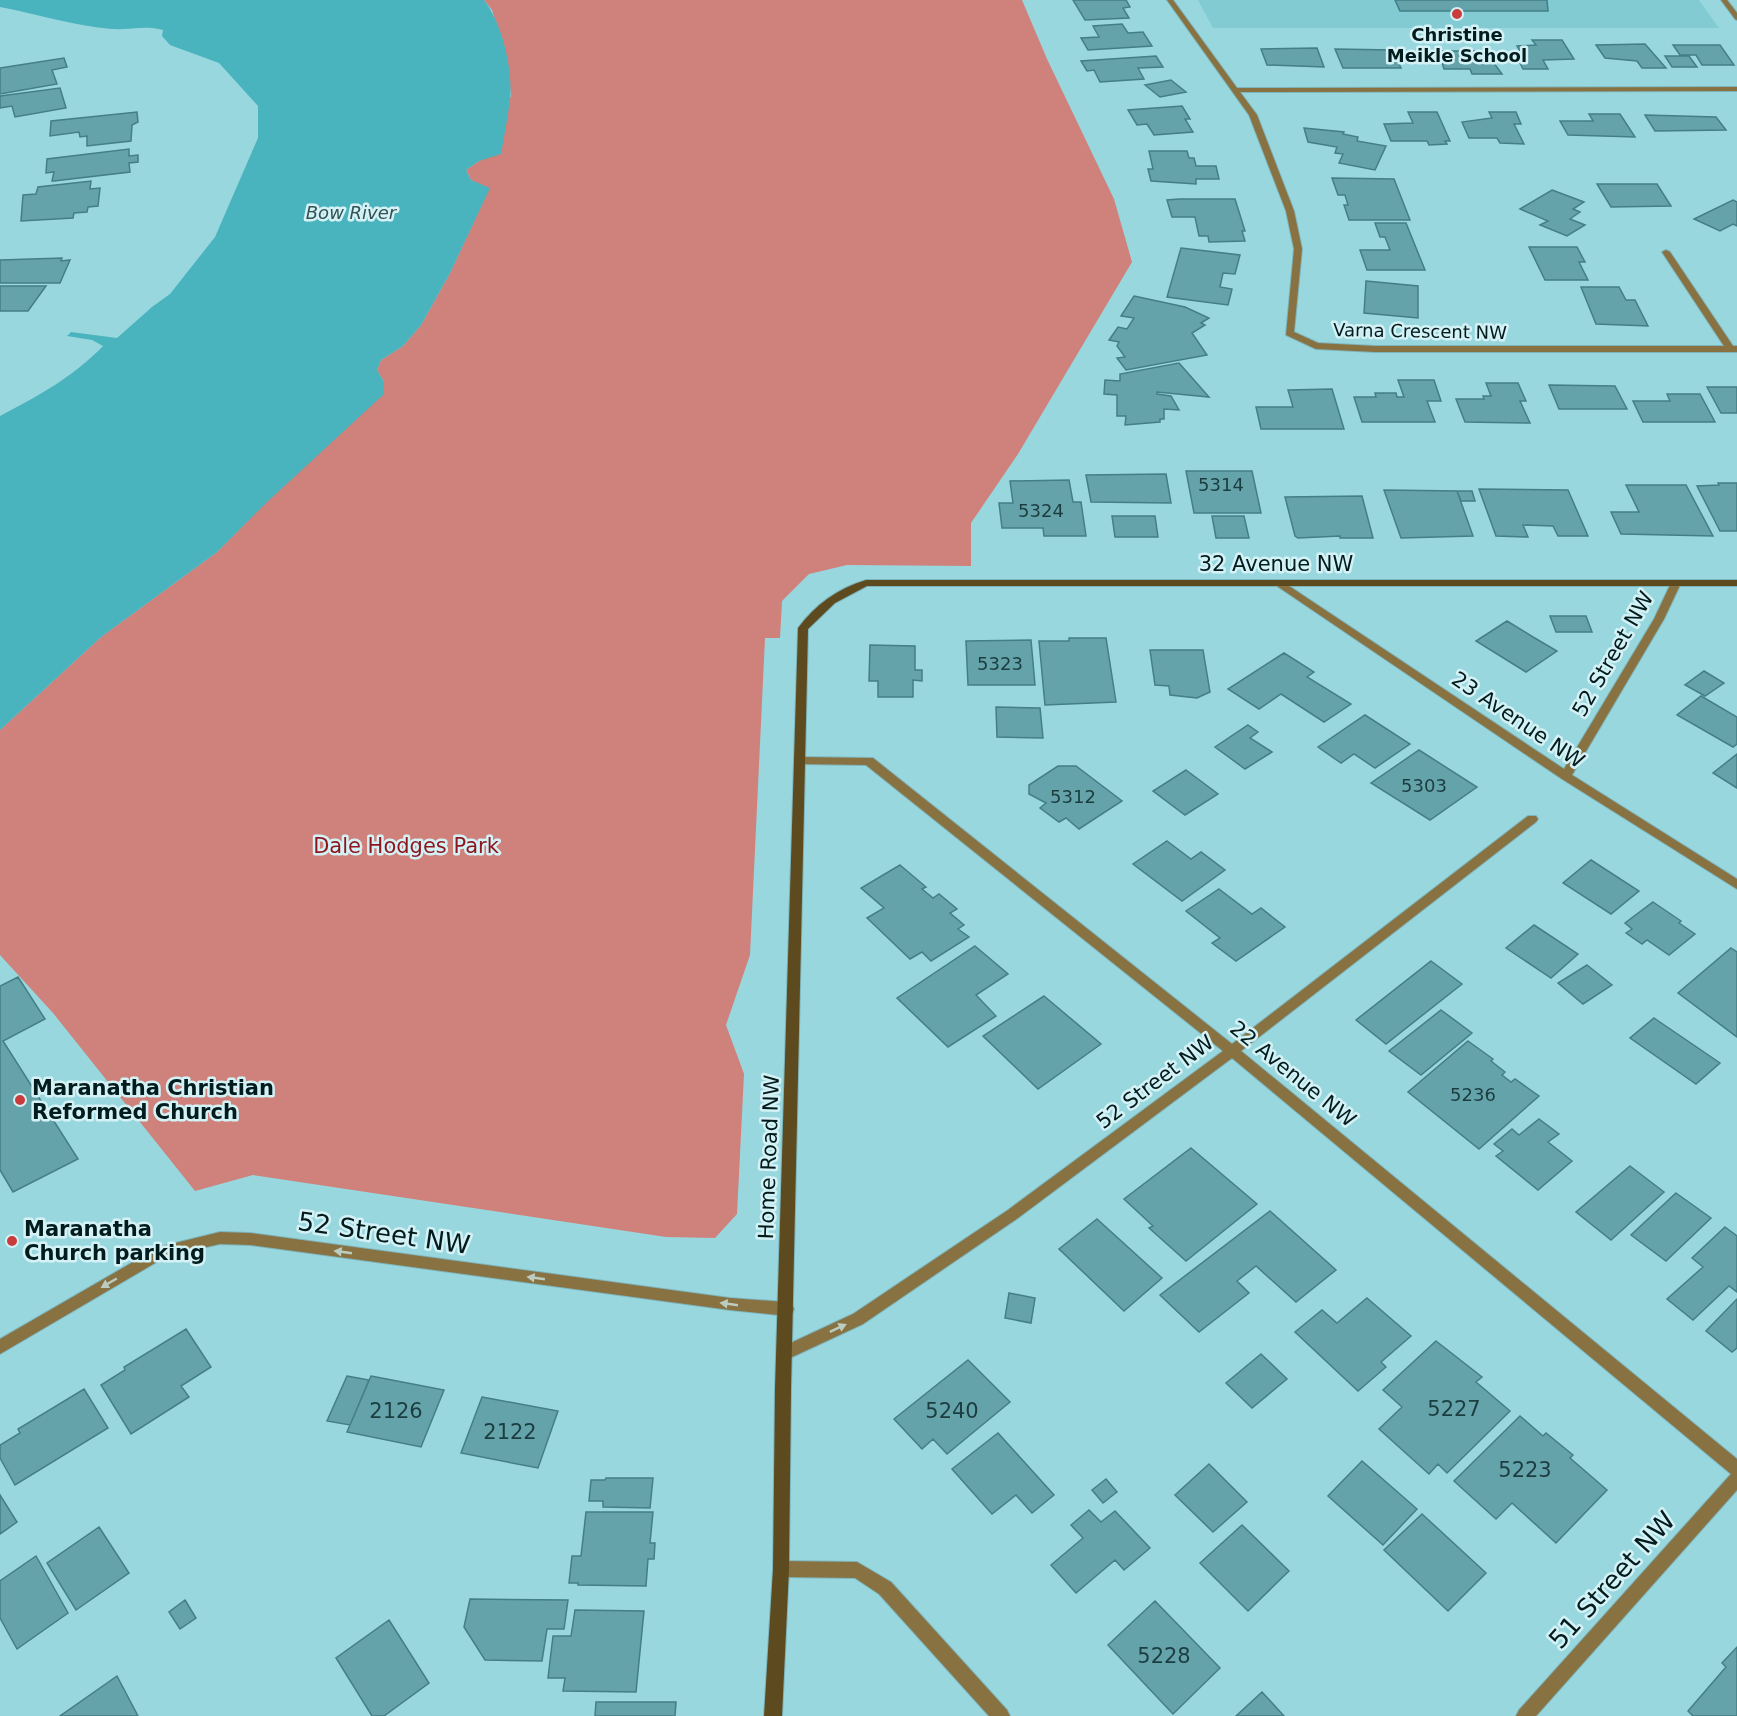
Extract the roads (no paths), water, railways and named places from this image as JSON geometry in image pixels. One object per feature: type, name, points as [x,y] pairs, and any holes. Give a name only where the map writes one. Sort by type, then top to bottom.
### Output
[{"type":"street","points":[[1170,0],[1235,90],[1737,89]]},
{"type":"street","points":[[1724,0],[1737,18]]},
{"type":"street","name":"Varna Crescent NW","points":[[1235,90],[1253,115],[1290,211],[1298,249],[1289,333],[1316,346],[1375,349],[1733,349]]},
{"type":"street","points":[[1666,252],[1733,349]]},
{"type":"street","name":"32 Avenue NW","points":[[821,606],[842,592],[866,583],[1737,583]]},
{"type":"street","name":"52 Street NW","points":[[1566,776],[1659,619],[1676,583]]},
{"type":"street","name":"23 Avenue NW","points":[[1279,584],[1566,776],[1737,885]]},
{"type":"street","name":"Home Road NW","points":[[774,1716],[781,1569],[803,628],[821,606]]},
{"type":"street","name":"22 Avenue NW","points":[[801,761],[869,761],[1232,1051],[1737,1469]]},
{"type":"street","name":"52 Street NW","points":[[785,1353],[858,1319],[1012,1214],[1232,1051],[1532,819]]},
{"type":"street","name":"52 Street NW","points":[[0,1347],[164,1251],[220,1238],[250,1239],[746,1306],[787,1309]]},
{"type":"street","name":"51 Street NW","points":[[1525,1716],[1737,1479]]},
{"type":"street","points":[[781,1569],[857,1570],[885,1588],[1001,1716]]},
{"type":"water","name":"Bow River","points":[[0,0],[484,0],[496,21],[505,47],[510,87],[501,154],[479,161],[466,170],[471,180],[490,188],[450,273],[421,325],[403,346],[381,360],[377,370],[384,382],[384,394],[266,503],[217,552],[101,637],[0,730],[0,416],[67,376],[103,346],[92,340],[67,336],[71,332],[117,338],[170,294],[215,237],[258,138],[258,106],[219,63],[170,45],[162,36],[163,30],[112,29],[84,25],[0,7]]},
{"type":"place","name":"Christine Meikle School","points":[[1457,14]]},
{"type":"place","name":"Maranatha Christian Reformed Church","points":[[20,1100]]},
{"type":"place","name":"Maranatha Church parking","points":[[12,1241]]},
{"type":"park label","name":"Dale Hodges Park","points":[[406,846]]}]
